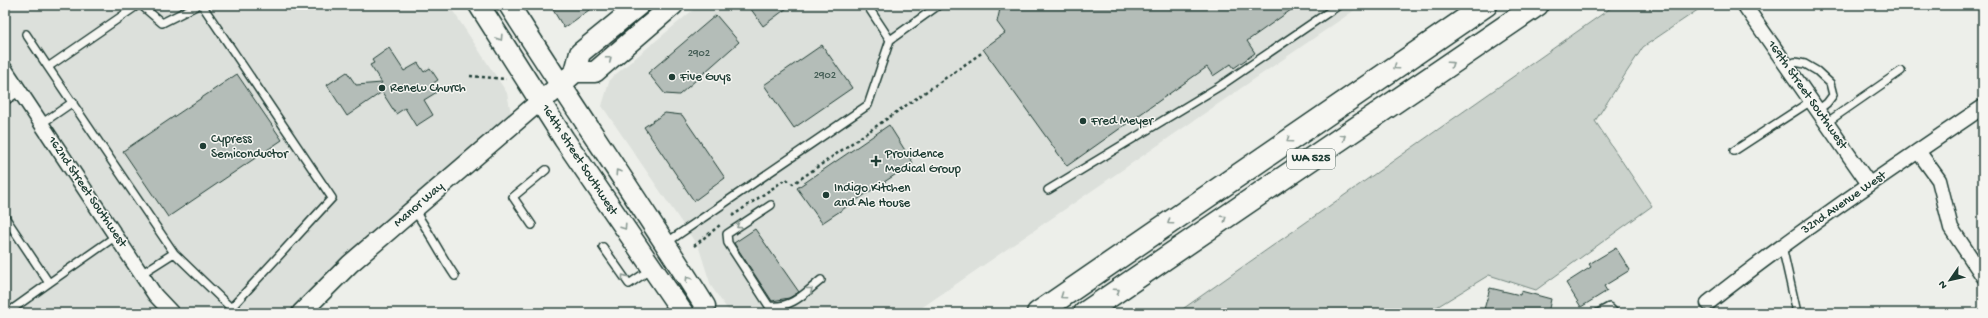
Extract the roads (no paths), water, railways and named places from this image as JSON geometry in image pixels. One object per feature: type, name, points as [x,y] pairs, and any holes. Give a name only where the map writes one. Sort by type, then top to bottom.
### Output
[{"type":"highway","name":"WA 525","points":[[1038,313],[1486,5]]},
{"type":"highway","name":"WA 525","points":[[1085,313],[1537,5]]},
{"type":"main road","name":"164th Street Southwest","points":[[479,5],[540,101],[683,313]]},
{"type":"main road","name":"164th Street Southwest","points":[[509,5],[560,86],[666,243],[705,306],[703,313]]},
{"type":"main road","points":[[540,101],[560,86],[575,72],[580,53],[639,5]]},
{"type":"main road","points":[[575,72],[595,72],[674,5]]},
{"type":"street","name":"169th Street Southwest","points":[[1745,5],[1869,184]]},
{"type":"street","name":"162nd Street Southwest","points":[[6,73],[20,91],[155,295],[172,313]]},
{"type":"street","name":"Manor Way","points":[[302,313],[350,264],[540,101]]},
{"type":"street","name":"32nd Avenue West","points":[[1709,308],[1782,246],[1869,184],[1983,107]]},
{"type":"street","points":[[1918,151],[1939,180],[1951,228],[1983,276]]},
{"type":"lane","points":[[48,67],[139,5],[162,23],[198,5]]},
{"type":"lane","points":[[26,34],[174,252],[231,308],[332,198],[202,5]]},
{"type":"lane","points":[[868,5],[890,40]]},
{"type":"lane","points":[[666,243],[868,105],[890,40],[939,5]]},
{"type":"lane","points":[[1048,190],[1220,86],[1339,5]]},
{"type":"lane","points":[[1734,151],[1814,106],[1828,103],[1833,95],[1830,83],[1818,71],[1805,64],[1796,62],[1787,66]]},
{"type":"lane","points":[[1826,123],[1901,71]]},
{"type":"lane","points":[[5,101],[20,91]]},
{"type":"lane","points":[[41,124],[72,102]]},
{"type":"lane","points":[[532,225],[513,197],[546,170]]},
{"type":"lane","points":[[771,205],[727,234],[728,243],[769,306],[778,307],[792,304],[821,280]]},
{"type":"lane","points":[[414,210],[430,233],[437,250],[455,276]]},
{"type":"lane","points":[[5,217],[49,283]]},
{"type":"lane","points":[[7,313],[116,236]]},
{"type":"lane","points":[[1782,246],[1796,308],[1795,313]]},
{"type":"lane","points":[[603,247],[629,284],[652,268]]},
{"type":"lane","points":[[141,274],[174,252]]},
{"type":"lane","points":[[1598,313],[1608,307],[1614,313]]},
{"type":"place","name":"Five Guys","points":[[672,77]]},
{"type":"place","name":"Renew Church","points":[[382,88]]},
{"type":"place","name":"Fred Meyer","points":[[1083,121]]},
{"type":"place","name":"Cypress Semiconductor","points":[[203,146]]},
{"type":"place","name":"Providence Medical Group","points":[[876,161]]},
{"type":"place","name":"Indigo Kitchen and Ale House","points":[[826,195]]}]
